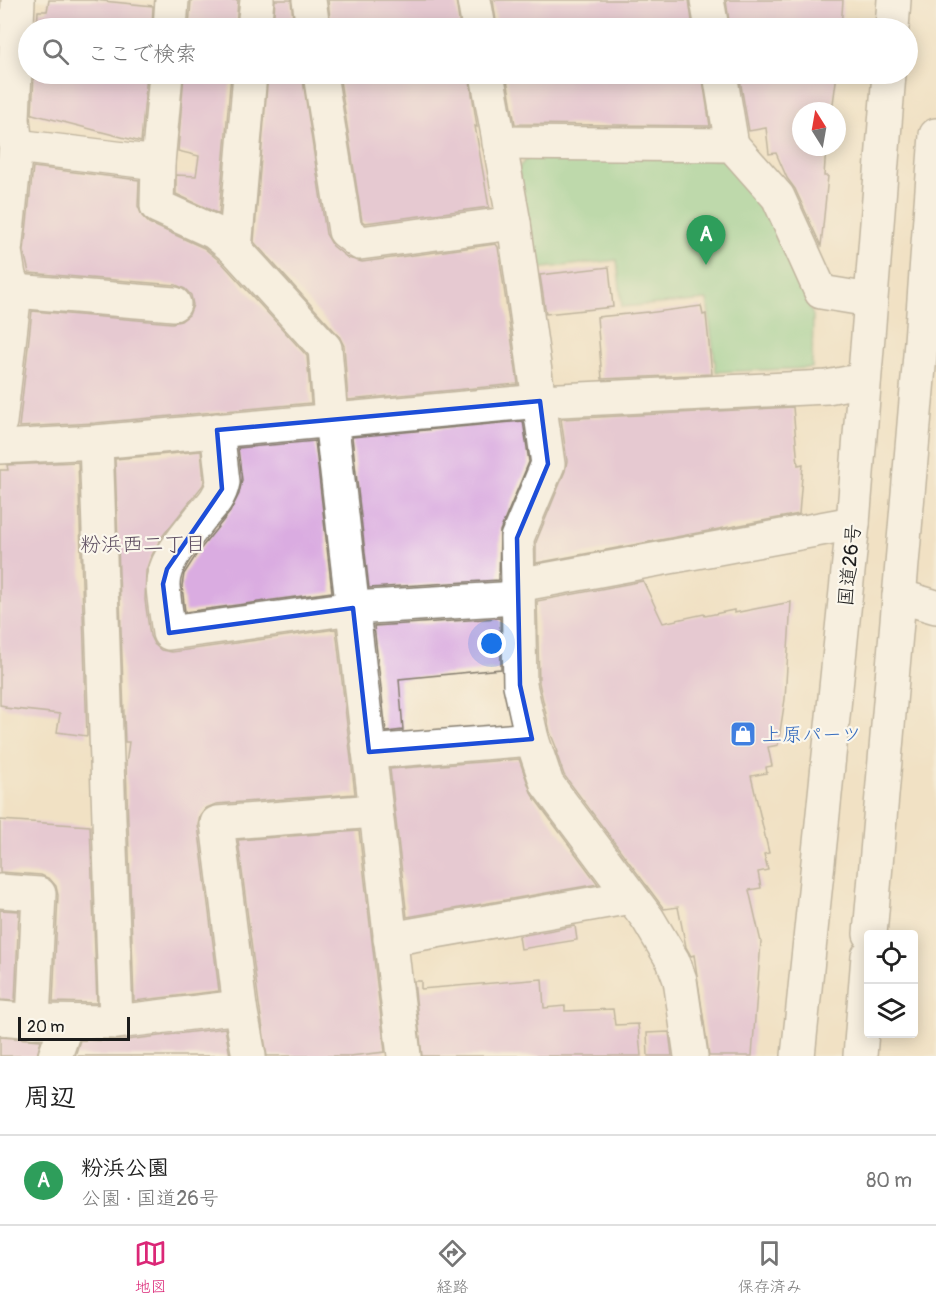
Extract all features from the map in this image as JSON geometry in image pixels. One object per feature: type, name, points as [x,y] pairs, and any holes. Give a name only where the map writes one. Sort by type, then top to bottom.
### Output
[{"type":"main road","points":[[0,422],[15,291],[9,276],[5,251],[15,146],[13,119],[18,0]]},
{"type":"main road","points":[[171,18],[172,0]]},
{"type":"main road","points":[[255,18],[257,0]]},
{"type":"main road","points":[[309,0],[312,18]]},
{"type":"main road","points":[[474,0],[477,18]]},
{"type":"main road","points":[[707,0],[710,18]]},
{"type":"main road","points":[[893,18],[894,0]]},
{"type":"main road","points":[[165,84],[158,163],[157,206],[214,232],[235,249],[325,348],[331,419],[404,1056]]},
{"type":"main road","points":[[235,249],[249,84]]},
{"type":"main road","points":[[322,84],[345,231],[360,243],[514,223]]},
{"type":"main road","points":[[489,84],[514,223],[548,464],[517,538],[520,685],[532,739],[547,784],[663,940],[673,960],[680,980],[690,1056]]},
{"type":"main road","points":[[722,84],[732,145],[778,197],[821,292],[870,300]]},
{"type":"main road","name":"国道26号","points":[[798,1056],[854,523],[887,84]]},
{"type":"main road","points":[[870,930],[899,596],[928,354],[936,135]]},
{"type":"main road","points":[[499,143],[732,145]]},
{"type":"main road","points":[[15,146],[158,163]]},
{"type":"main road","points":[[15,291],[174,304]]},
{"type":"main road","points":[[0,447],[96,442],[540,401],[827,387],[864,380]]},
{"type":"main road","points":[[217,430],[222,489],[218,498],[184,539],[167,569],[163,584],[169,633],[353,608],[518,592],[854,523]]},
{"type":"main road","points":[[96,442],[116,1022]]},
{"type":"main road","points":[[899,596],[936,607]]},
{"type":"main road","points":[[369,752],[532,739]]},
{"type":"main road","points":[[249,1056],[240,1006],[217,823],[375,811]]},
{"type":"main road","points":[[0,891],[39,894],[33,1021]]},
{"type":"main road","points":[[390,939],[631,897]]},
{"type":"main road","points":[[860,1056],[866,984]]},
{"type":"main road","points":[[0,1018],[33,1021],[116,1022],[240,1006]]},
{"type":"main road","points":[[55,1056],[68,1022]]},
{"type":"highlighted area","points":[[540,401],[548,464],[517,538],[520,685],[532,739],[369,752],[353,608],[169,633],[163,584],[167,569],[222,489],[217,430]]},
{"type":"green space","points":[[530,155],[734,159],[777,217],[813,316],[812,368],[716,372],[707,300],[622,307],[617,260],[536,269],[518,168]]},
{"type":"building","points":[[49,0],[93,0],[153,6],[152,18],[38,18],[38,11],[47,11]]},
{"type":"building","points":[[191,0],[238,0],[237,18],[190,18]]},
{"type":"building","points":[[275,0],[291,0],[293,18],[274,18]]},
{"type":"building","points":[[328,0],[456,0],[459,18],[330,18]]},
{"type":"building","points":[[493,0],[689,0],[692,18],[496,18]]},
{"type":"building","points":[[726,0],[843,0],[842,18],[729,18]]},
{"type":"building","points":[[34,84],[146,84],[141,142],[32,114]]},
{"type":"building","points":[[183,84],[230,84],[219,214],[176,194],[176,175],[196,176],[199,156],[178,151]]},
{"type":"building","points":[[267,84],[304,84],[326,234],[333,246],[348,258],[362,262],[496,244],[518,384],[348,400],[344,346],[339,336],[254,242]]},
{"type":"building","points":[[341,84],[471,84],[477,127],[475,126],[489,207],[365,223],[362,221]]},
{"type":"building","points":[[508,84],[704,84],[710,126],[515,124]]},
{"type":"building","points":[[741,84],[836,84],[833,102],[792,102],[792,156],[825,156],[824,176],[828,176],[821,246],[776,153],[769,154],[766,128],[749,131]]},
{"type":"building","points":[[33,167],[139,180],[138,206],[142,216],[149,223],[204,248],[222,263],[307,356],[311,403],[95,423],[19,427],[32,311],[172,323],[181,321],[189,315],[193,305],[191,295],[176,285],[29,273],[24,251]]},
{"type":"building","points":[[609,267],[613,307],[546,314],[540,275]]},
{"type":"building","points":[[701,306],[703,315],[706,314],[712,374],[602,379],[597,317]]},
{"type":"building","points":[[793,407],[798,465],[803,464],[799,514],[536,563],[536,542],[567,461],[561,419]]},
{"type":"building","points":[[523,421],[529,462],[500,531],[499,580],[369,588],[352,437]]},
{"type":"building","points":[[315,441],[332,592],[185,612],[182,586],[184,574],[198,552],[230,512],[239,494],[242,480],[238,448]]},
{"type":"building","points":[[201,451],[203,485],[161,538],[146,571],[145,600],[150,636],[161,650],[172,652],[336,629],[355,794],[216,804],[206,808],[200,816],[198,825],[219,991],[134,1001],[126,764],[129,742],[125,742],[115,459]]},
{"type":"building","points":[[78,462],[87,736],[57,732],[60,714],[5,708],[6,706],[0,705],[0,470],[8,470],[7,465]]},
{"type":"building","points":[[643,581],[663,623],[704,614],[705,616],[734,610],[734,613],[791,602],[785,699],[778,745],[768,747],[772,766],[766,767],[767,773],[751,776],[769,853],[764,854],[768,870],[758,872],[761,888],[749,890],[761,942],[752,1056],[709,1056],[694,955],[691,956],[686,947],[678,907],[664,909],[564,775],[550,732],[539,683],[537,601]]},
{"type":"building","points":[[500,618],[501,669],[399,679],[403,730],[386,732],[374,626]]},
{"type":"building","points":[[519,759],[532,795],[598,884],[407,917],[390,769]]},
{"type":"building","points":[[0,820],[90,826],[97,1003],[53,1002],[58,895],[56,886],[50,879],[41,875],[0,872]]},
{"type":"building","points":[[359,831],[385,1052],[350,1056],[267,1056],[238,840]]},
{"type":"building","points":[[0,910],[19,911],[15,1001],[0,1000]]},
{"type":"building","points":[[575,926],[577,940],[521,949],[519,936]]},
{"type":"building","points":[[542,979],[544,1008],[565,1006],[565,1011],[613,1009],[615,1025],[638,1024],[641,1056],[422,1056],[414,981],[421,981],[421,989]]},
{"type":"building","points":[[225,1028],[230,1056],[75,1056],[80,1040],[118,1041]]},
{"type":"building","points":[[669,1032],[672,1056],[648,1056],[647,1033]]},
{"type":"building","points":[[0,1037],[41,1040],[37,1056],[0,1056]]},
{"type":"place","name":"粉浜公園","points":[[706,265]]},
{"type":"place","name":"上原パーツ","points":[[743,734]]},
{"type":"district","name":"粉浜西二丁目","points":[[143,544]]}]
